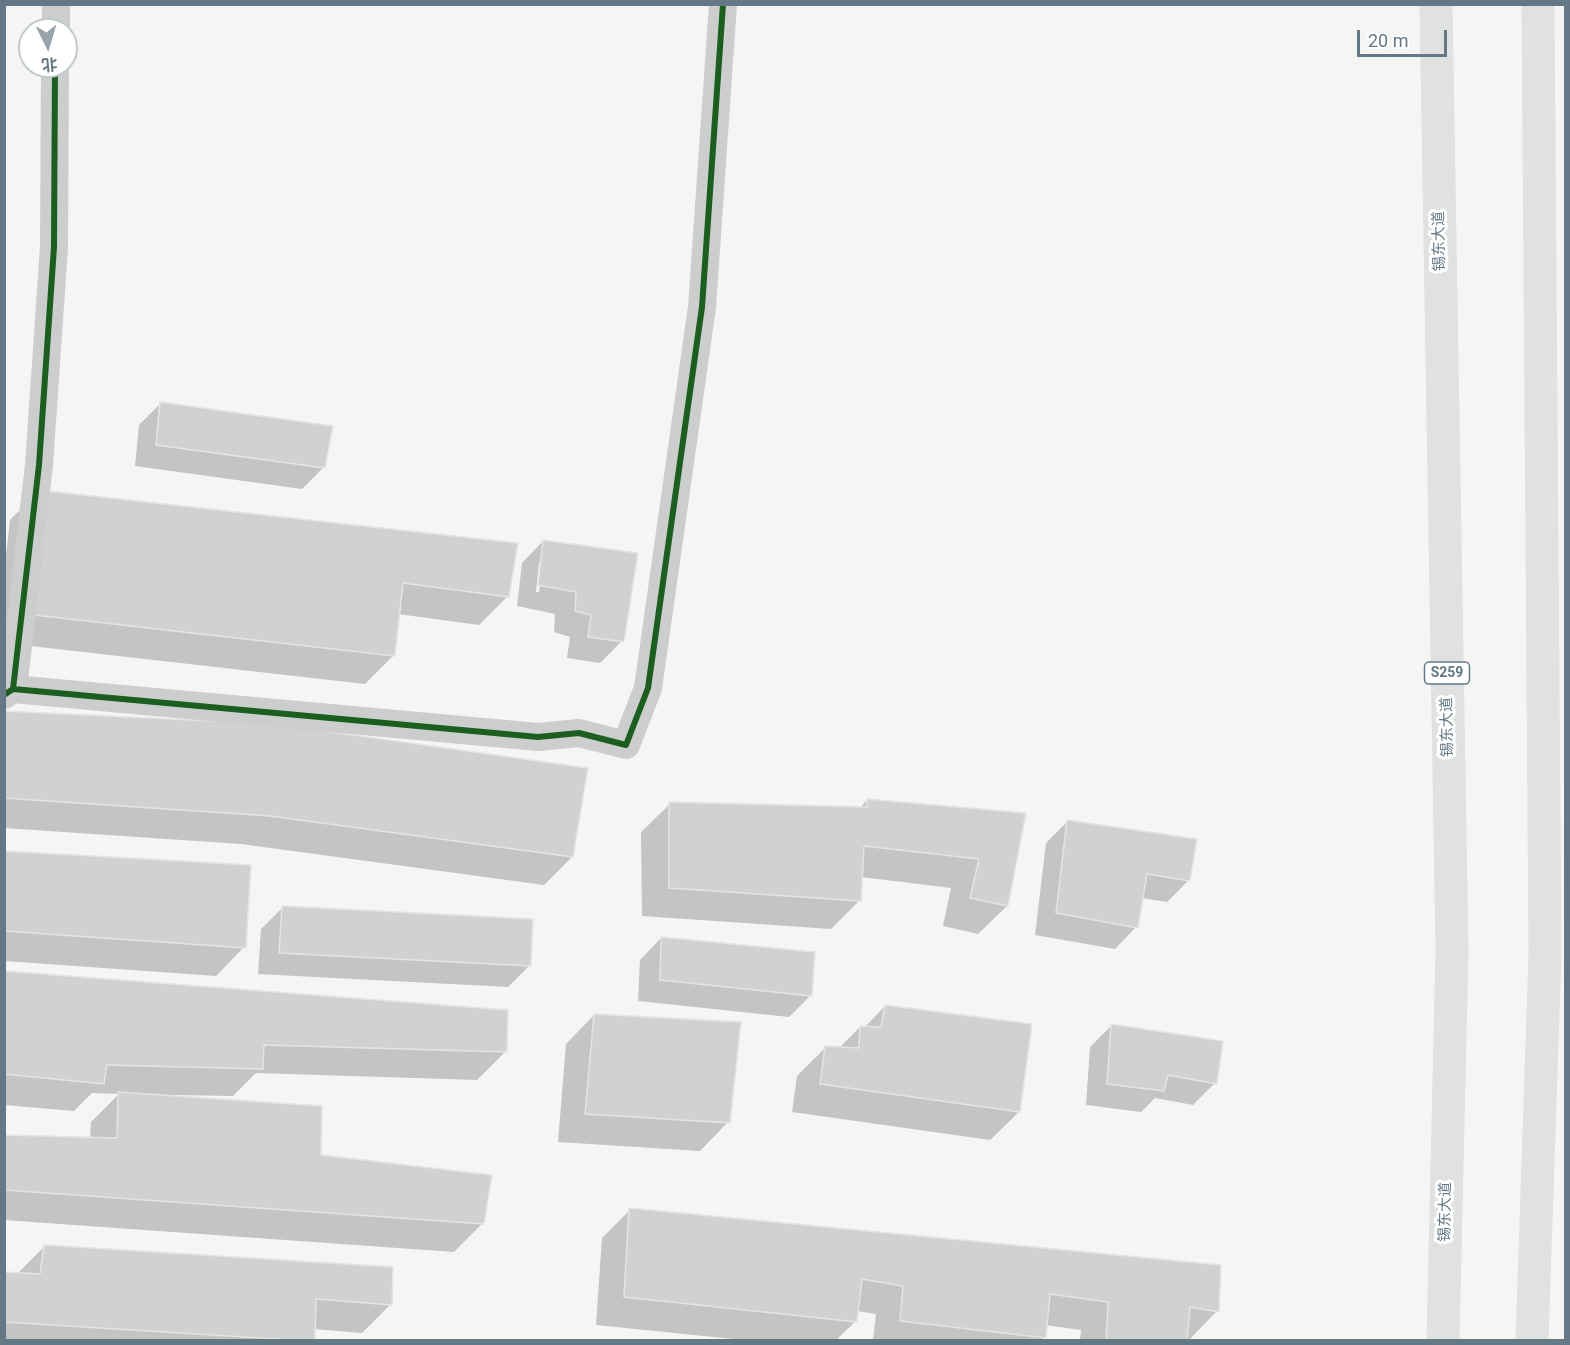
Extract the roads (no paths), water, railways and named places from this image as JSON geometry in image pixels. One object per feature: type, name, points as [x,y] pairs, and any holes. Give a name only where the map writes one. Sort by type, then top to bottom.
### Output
[{"type":"main road","name":"锡东大道","points":[[1436,4],[1452,950],[1443,1341]]},
{"type":"main road","points":[[1532,1341],[1545,954],[1539,4]]},
{"type":"street","points":[[56,78],[54,247],[39,465],[9,692],[538,736],[579,733],[626,745],[648,688],[702,307],[723,4]]}]
